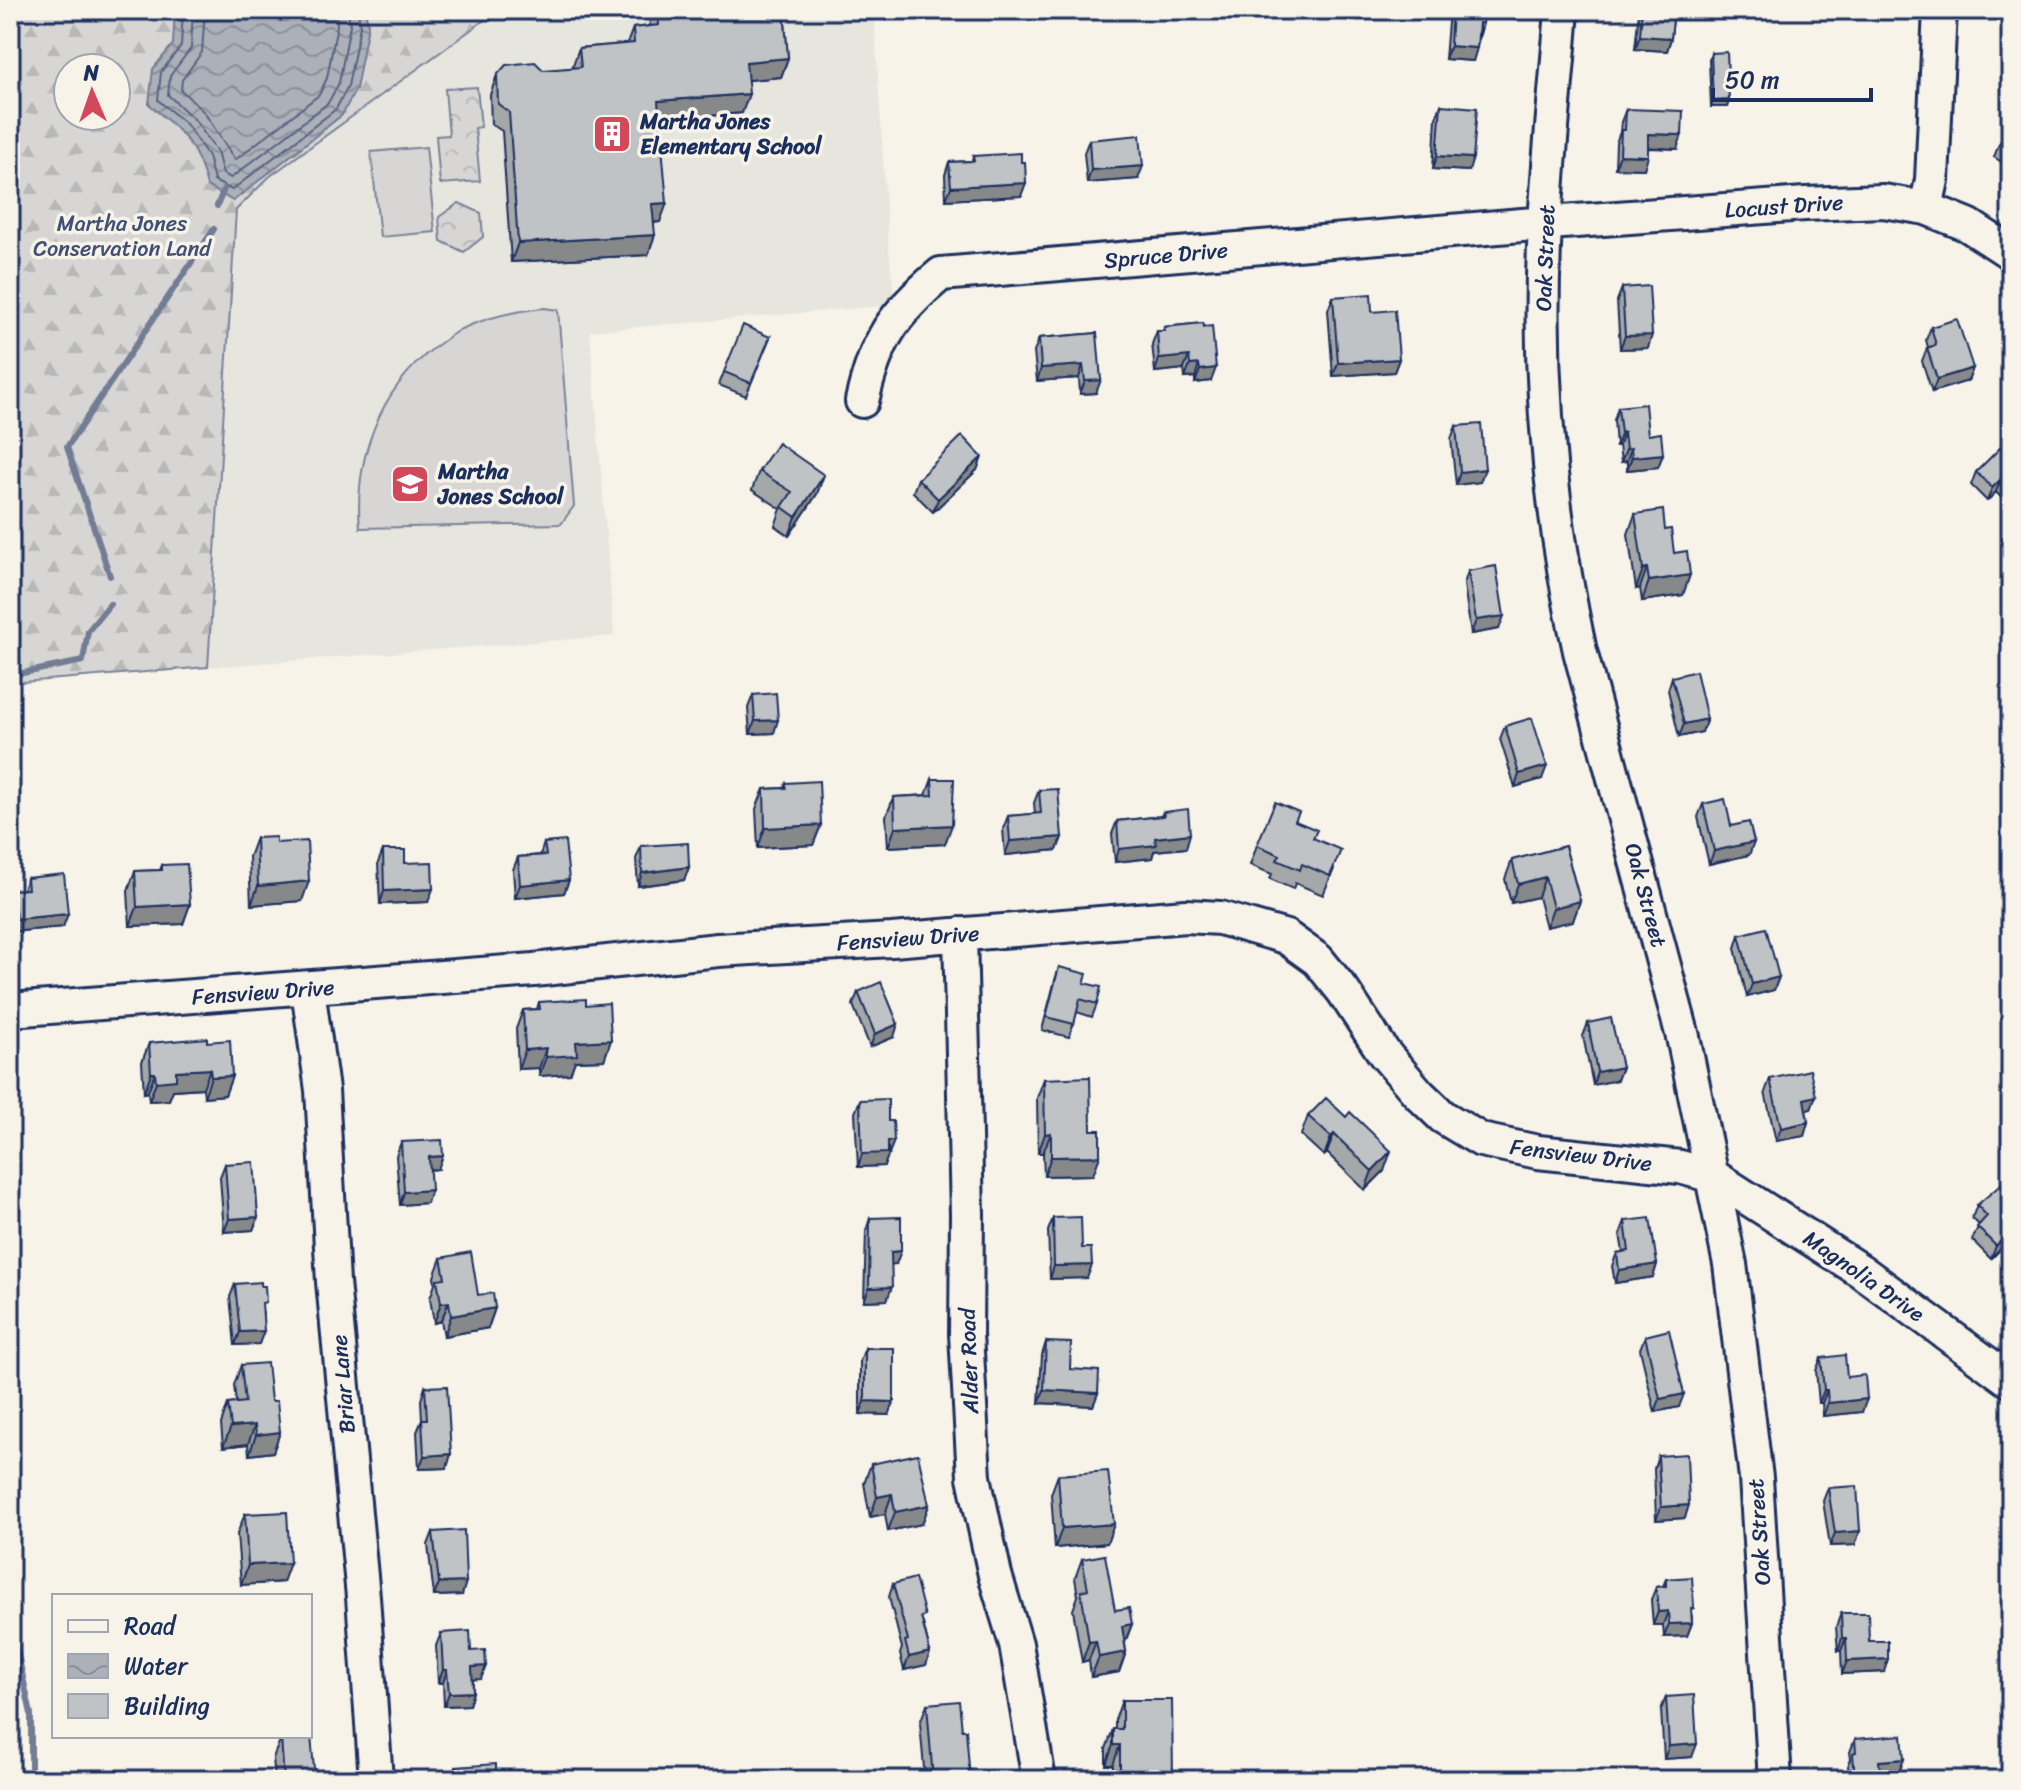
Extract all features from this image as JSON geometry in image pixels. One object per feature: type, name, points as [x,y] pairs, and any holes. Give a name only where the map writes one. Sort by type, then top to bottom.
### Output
[{"type":"street","name":"Oak Street","points":[[1562,10],[1545,224],[1543,345],[1550,465],[1571,610],[1683,1037],[1730,1264],[1756,1478],[1775,1780]]},
{"type":"street","points":[[1926,208],[1932,180],[1940,10]]},
{"type":"street","name":"Locust Drive","points":[[1545,224],[1883,201],[1926,208],[1968,225],[2011,253]]},
{"type":"street","name":"Spruce Drive","points":[[862,401],[868,373],[882,340],[908,302],[941,274],[1545,224]]},
{"type":"street","name":"Fensview Drive","points":[[10,1010],[534,970],[718,950],[1186,916],[1220,918],[1286,937],[1318,960],[1343,991],[1384,1053],[1419,1094],[1443,1117],[1481,1140],[1538,1152],[1680,1167],[1713,1176]]},
{"type":"street","name":"Alder Road","points":[[960,934],[967,1214],[966,1334],[974,1477],[995,1575],[1016,1644],[1039,1780]]},
{"type":"street","name":"Briar Lane","points":[[308,989],[322,1090],[333,1282],[363,1597],[376,1780]]},
{"type":"street","name":"Magnolia Drive","points":[[1713,1176],[2005,1366]]},
{"type":"shaded area","name":"Martha Jones School","points":[[498,10],[874,10],[888,241],[895,305],[590,331],[614,636],[208,667],[236,210],[269,177]]},
{"type":"green space","name":"Martha Jones Conservation Land","points":[[10,10],[498,10],[269,177],[236,210],[208,667],[10,683]]},
{"type":"green space","points":[[477,87],[481,127],[475,128],[480,181],[440,184],[436,136],[449,135],[445,89]]},
{"type":"green space","points":[[426,147],[435,232],[380,237],[371,152]]},
{"type":"green space","points":[[459,203],[481,213],[483,237],[464,252],[441,241],[439,217]]},
{"type":"green space","points":[[544,308],[558,310],[574,506],[561,524],[360,528],[361,477],[374,428],[385,405],[415,364],[461,329],[502,315]]},
{"type":"water","points":[[175,10],[365,10],[368,25],[356,89],[342,115],[233,201],[207,186],[198,159],[186,139],[149,104],[153,69],[173,44]]},
{"type":"building","name":"Martha Jones Elementary School","points":[[658,10],[784,10],[788,58],[746,62],[749,94],[658,101],[667,203],[652,204],[655,235],[518,243],[509,112],[498,104],[497,75],[506,65],[535,62],[543,70],[581,67],[579,48],[634,43],[633,28],[659,25]]},
{"type":"building","points":[[1452,10],[1484,10],[1483,23],[1479,23],[1477,48],[1450,46]]},
{"type":"building","points":[[1642,10],[1674,10],[1671,38],[1640,36]]},
{"type":"building","points":[[1727,52],[1729,100],[1713,101],[1711,53]]},
{"type":"building","points":[[1441,105],[1477,108],[1473,158],[1437,156]]},
{"type":"building","points":[[1626,109],[1683,111],[1682,135],[1648,134],[1648,156],[1620,155]]},
{"type":"building","points":[[2011,126],[2011,152],[1999,144]]},
{"type":"building","points":[[1140,135],[1143,166],[1091,170],[1089,140]]},
{"type":"building","points":[[1021,153],[1021,162],[1025,162],[1026,183],[951,187],[949,162],[974,161],[973,156]]},
{"type":"building","points":[[1649,286],[1652,335],[1625,336],[1622,288]]},
{"type":"building","points":[[1371,294],[1372,312],[1395,310],[1399,359],[1338,363],[1333,297]]},
{"type":"building","points":[[1957,319],[1973,368],[1937,379],[1927,348],[1936,345],[1931,327]]},
{"type":"building","points":[[1203,323],[1204,327],[1212,326],[1216,368],[1200,370],[1199,364],[1190,365],[1189,356],[1159,359],[1157,331],[1165,331],[1164,327]]},
{"type":"building","points":[[743,325],[770,337],[751,383],[724,372]]},
{"type":"building","points":[[1097,333],[1101,380],[1085,381],[1083,365],[1041,368],[1039,338]]},
{"type":"building","points":[[1645,404],[1648,435],[1661,433],[1663,454],[1632,457],[1631,448],[1626,449],[1624,432],[1621,433],[1618,407]]},
{"type":"building","points":[[1481,424],[1485,469],[1460,472],[1456,426]]},
{"type":"building","points":[[962,436],[982,457],[938,499],[918,479]]},
{"type":"building","points":[[778,443],[824,475],[796,517],[782,507],[792,492],[759,471]]},
{"type":"building","points":[[2004,444],[2011,451],[2011,490],[2001,479],[1992,488],[1976,472]]},
{"type":"building","points":[[1663,510],[1665,530],[1671,529],[1674,553],[1687,551],[1690,575],[1649,581],[1647,568],[1643,569],[1635,514]]},
{"type":"building","points":[[1496,566],[1504,616],[1476,620],[1468,571]]},
{"type":"building","points":[[1696,671],[1707,719],[1684,724],[1672,677]]},
{"type":"building","points":[[776,693],[778,720],[755,721],[753,695]]},
{"type":"building","points":[[1532,718],[1547,766],[1519,774],[1505,726]]},
{"type":"building","points":[[932,779],[954,779],[952,825],[895,828],[894,797],[933,795]]},
{"type":"building","points":[[819,781],[821,825],[765,828],[764,789],[786,788],[786,783]]},
{"type":"building","points":[[1058,789],[1062,837],[1010,841],[1008,816],[1041,813],[1039,790]]},
{"type":"building","points":[[1725,799],[1731,826],[1749,822],[1754,842],[1714,851],[1703,804]]},
{"type":"building","points":[[1275,802],[1299,812],[1295,821],[1317,830],[1313,838],[1341,850],[1330,876],[1302,864],[1300,870],[1277,860],[1280,855],[1257,845]]},
{"type":"building","points":[[1188,809],[1190,834],[1155,838],[1156,845],[1119,849],[1117,821],[1164,816],[1163,812]]},
{"type":"building","points":[[276,837],[276,843],[307,841],[309,881],[258,886],[256,838]]},
{"type":"building","points":[[565,841],[569,880],[520,885],[518,857],[546,855],[544,843]]},
{"type":"building","points":[[688,843],[689,867],[642,873],[641,846]]},
{"type":"building","points":[[1565,846],[1580,901],[1553,908],[1545,877],[1518,884],[1512,860]]},
{"type":"building","points":[[383,850],[405,850],[405,863],[432,862],[433,889],[384,891]]},
{"type":"building","points":[[187,864],[190,904],[137,907],[135,871],[162,870],[162,865]]},
{"type":"building","points":[[64,874],[68,914],[16,919],[13,890],[28,889],[27,878]]},
{"type":"building","points":[[1766,928],[1779,977],[1752,984],[1739,935]]},
{"type":"building","points":[[1059,967],[1087,974],[1084,983],[1101,987],[1097,1004],[1080,999],[1074,1024],[1046,1017]]},
{"type":"building","points":[[881,982],[898,1024],[875,1034],[858,992]]},
{"type":"building","points":[[586,999],[586,1005],[609,1003],[611,1040],[576,1042],[577,1055],[546,1057],[546,1048],[525,1050],[523,1010],[540,1009],[539,1002]]},
{"type":"building","points":[[1611,1018],[1622,1067],[1597,1072],[1588,1023]]},
{"type":"building","points":[[207,1038],[207,1042],[230,1040],[232,1076],[211,1077],[210,1069],[176,1071],[176,1080],[156,1082],[155,1073],[151,1073],[149,1043]]},
{"type":"building","points":[[1810,1070],[1816,1096],[1804,1099],[1808,1122],[1781,1128],[1770,1079]]},
{"type":"building","points":[[1090,1077],[1091,1130],[1100,1130],[1100,1156],[1051,1157],[1051,1133],[1045,1134],[1044,1079]]},
{"type":"building","points":[[1326,1098],[1346,1117],[1350,1112],[1391,1151],[1372,1171],[1334,1134],[1331,1137],[1308,1116]]},
{"type":"building","points":[[888,1099],[888,1121],[893,1121],[894,1141],[888,1141],[888,1153],[862,1154],[860,1100]]},
{"type":"building","points":[[442,1140],[443,1156],[429,1157],[431,1190],[404,1192],[401,1142]]},
{"type":"building","points":[[254,1162],[258,1217],[229,1219],[225,1164]]},
{"type":"building","points":[[2005,1181],[2011,1187],[2011,1230],[1996,1246],[1977,1227],[1987,1216],[1977,1205]]},
{"type":"building","points":[[901,1217],[901,1251],[891,1252],[892,1287],[869,1288],[870,1218]]},
{"type":"building","points":[[1081,1217],[1082,1248],[1091,1248],[1092,1265],[1054,1266],[1053,1218]]},
{"type":"building","points":[[1650,1218],[1657,1264],[1619,1270],[1617,1253],[1629,1251],[1625,1221]]},
{"type":"building","points":[[471,1252],[478,1295],[493,1293],[495,1308],[451,1316],[449,1302],[441,1303],[437,1279],[445,1278],[441,1258]]},
{"type":"building","points":[[261,1282],[261,1286],[265,1286],[266,1302],[262,1303],[264,1331],[240,1332],[235,1284]]},
{"type":"building","points":[[1669,1330],[1684,1394],[1660,1399],[1645,1336]]},
{"type":"building","points":[[1046,1342],[1071,1343],[1070,1369],[1099,1371],[1098,1393],[1044,1390]]},
{"type":"building","points":[[865,1348],[894,1348],[894,1402],[865,1401]]},
{"type":"building","points":[[1845,1355],[1847,1377],[1865,1375],[1867,1399],[1828,1403],[1821,1358]]},
{"type":"building","points":[[267,1363],[271,1401],[277,1401],[280,1432],[256,1435],[255,1425],[231,1427],[228,1404],[245,1402],[241,1365]]},
{"type":"building","points":[[447,1386],[451,1454],[424,1456],[422,1419],[427,1419],[425,1387]]},
{"type":"building","points":[[918,1454],[929,1505],[895,1512],[892,1494],[877,1497],[871,1464]]},
{"type":"building","points":[[1687,1454],[1689,1505],[1661,1507],[1658,1456]]},
{"type":"building","points":[[1108,1471],[1114,1524],[1062,1528],[1058,1475]]},
{"type":"building","points":[[1857,1486],[1860,1531],[1835,1533],[1828,1488]]},
{"type":"building","points":[[287,1512],[290,1563],[248,1565],[245,1514]]},
{"type":"building","points":[[464,1530],[466,1582],[439,1583],[433,1532]]},
{"type":"building","points":[[1105,1555],[1115,1610],[1129,1608],[1132,1624],[1122,1626],[1126,1652],[1099,1657],[1096,1641],[1089,1642],[1081,1591],[1088,1589],[1082,1559]]},
{"type":"building","points":[[1692,1577],[1692,1623],[1669,1624],[1668,1611],[1658,1612],[1656,1587],[1666,1586],[1666,1579]]},
{"type":"building","points":[[915,1578],[930,1652],[909,1657],[905,1641],[908,1640],[893,1584]]},
{"type":"building","points":[[1841,1613],[1868,1613],[1869,1641],[1888,1641],[1888,1659],[1847,1661]]},
{"type":"building","points":[[470,1631],[471,1651],[485,1650],[486,1666],[472,1667],[473,1692],[449,1693],[447,1670],[443,1670],[441,1633]]},
{"type":"building","points":[[1694,1695],[1697,1744],[1669,1746],[1666,1697]]},
{"type":"building","points":[[1122,1700],[1172,1700],[1173,1778],[1120,1778],[1120,1745],[1113,1745],[1113,1729],[1122,1729]]},
{"type":"building","points":[[959,1701],[962,1730],[966,1730],[970,1779],[933,1780],[927,1704]]},
{"type":"building","points":[[1902,1735],[1904,1759],[1879,1761],[1881,1780],[1855,1780],[1855,1739]]},
{"type":"building","points":[[281,1738],[311,1738],[315,1780],[284,1780]]},
{"type":"building","points":[[496,1764],[496,1780],[457,1780],[456,1767]]},
{"type":"waterway","points":[[217,206],[224,189]]},
{"type":"waterway","points":[[110,576],[67,447],[214,229]]},
{"type":"waterway","points":[[10,672],[23,673],[83,661],[88,631],[110,604]]},
{"type":"waterway","points":[[10,1585],[15,1641],[31,1714],[31,1780]]},
{"type":"place","name":"Martha Jones Elementary School","points":[[612,134]]},
{"type":"place","name":"Martha Jones School","points":[[410,484]]}]
